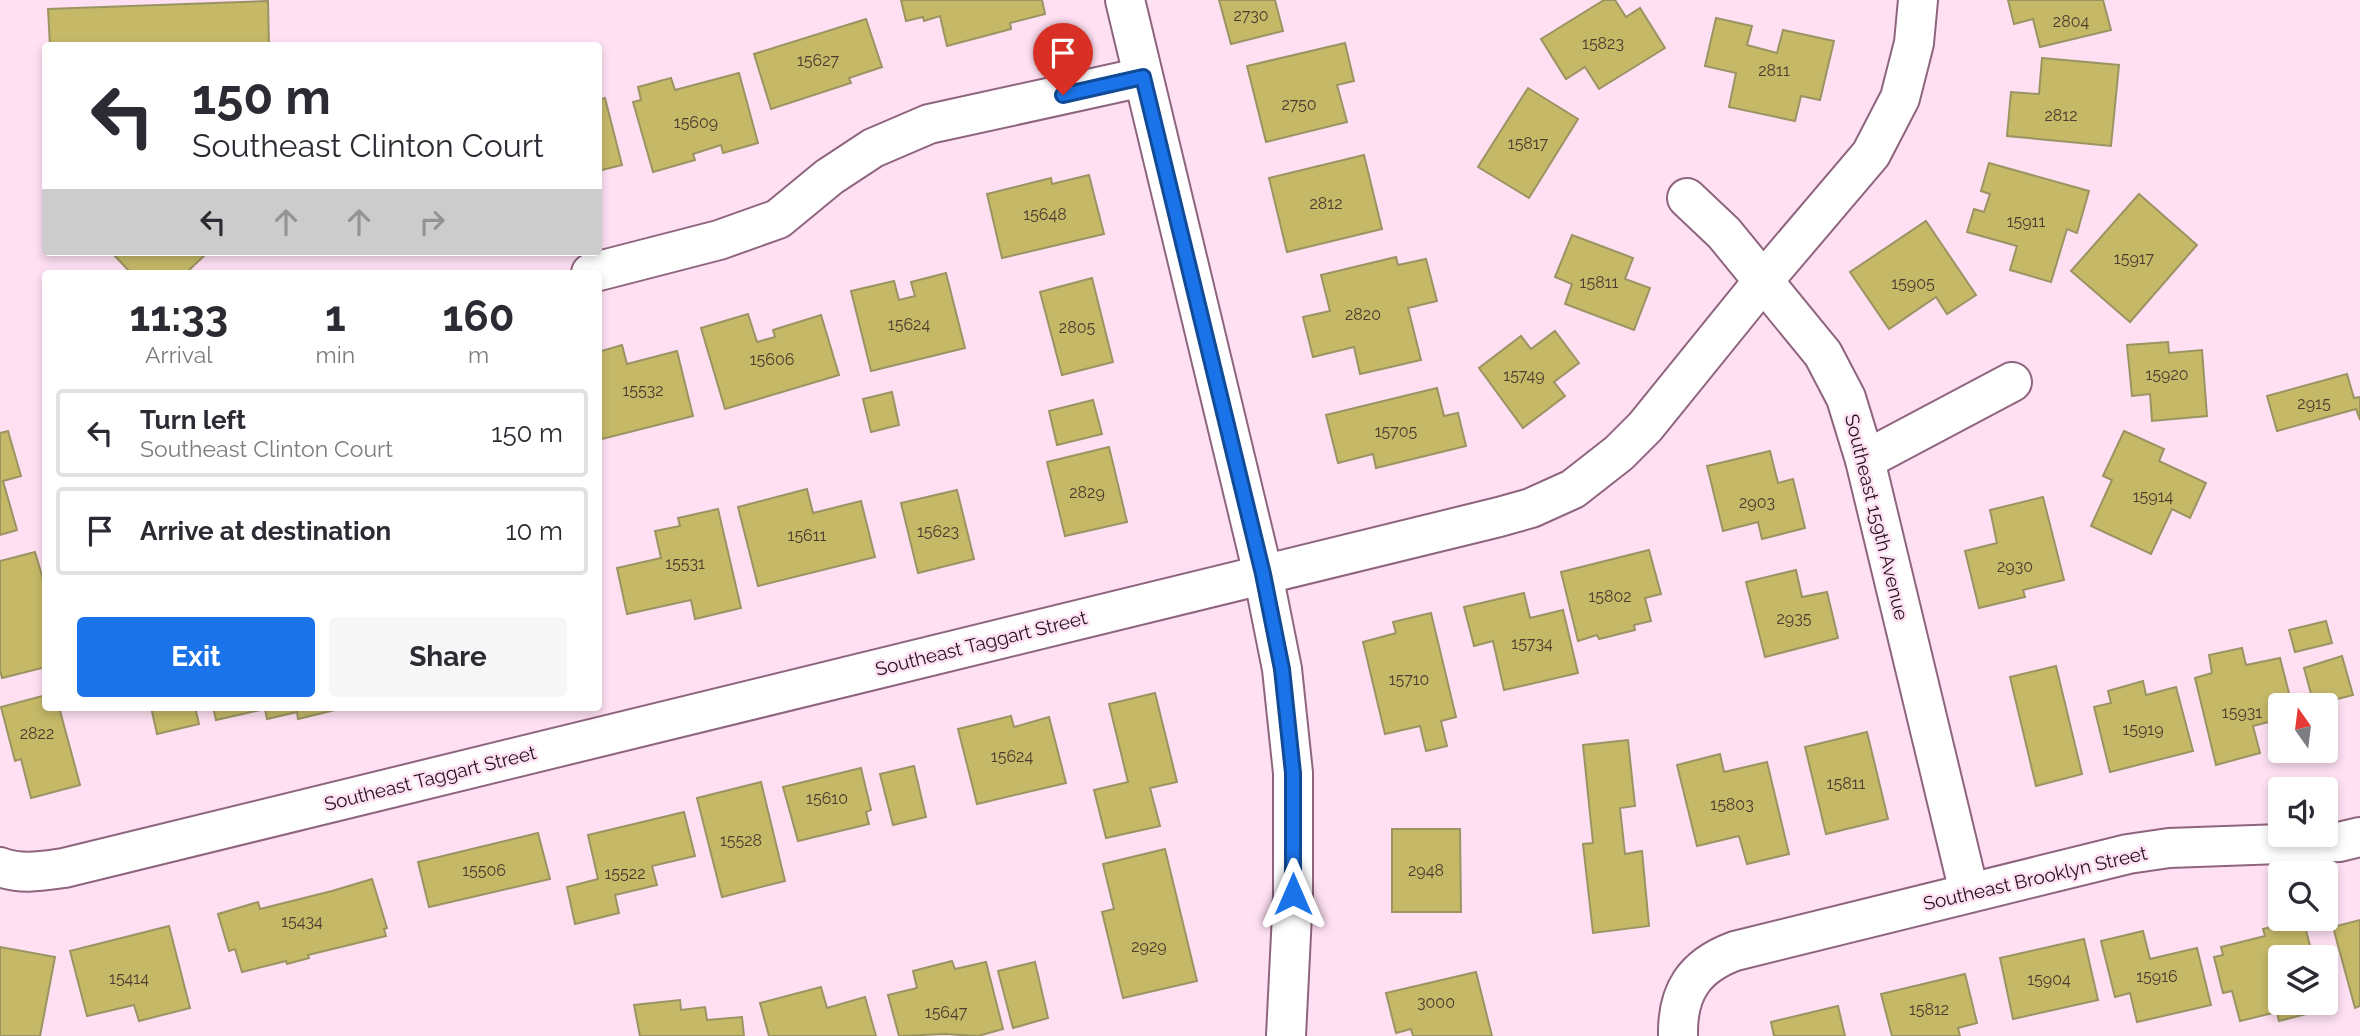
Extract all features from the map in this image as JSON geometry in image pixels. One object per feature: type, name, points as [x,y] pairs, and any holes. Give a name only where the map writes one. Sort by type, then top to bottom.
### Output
[{"type":"street","points":[[1125,0],[1263,574],[1282,669],[1293,773],[1293,894],[1278,1034]]},
{"type":"street","points":[[1687,198],[1724,233],[1764,280],[1871,154],[1900,98],[1914,43],[1919,0]]},
{"type":"street","points":[[602,270],[719,240],[778,219],[829,177],[873,148],[929,124],[1143,77]]},
{"type":"street","name":"Southeast 159th Avenue","points":[[1764,280],[1810,336],[1846,398],[1865,460],[1969,892]]},
{"type":"street","name":"Southeast Taggart Street","points":[[0,867],[13,872],[64,868],[1531,508],[1573,489],[1603,467],[1645,427],[1764,280]]},
{"type":"street","points":[[1865,460],[2012,382]]},
{"type":"street","name":"Southeast Brooklyn Street","points":[[1678,1036],[1681,1003],[1688,986],[1715,958],[1735,951],[2128,854],[2169,848],[2339,842],[2360,837]]},
{"type":"building","points":[[901,0],[1042,0],[1045,14],[1010,23],[1011,29],[947,46],[940,16],[924,21],[923,17],[906,21]]},
{"type":"building","points":[[1219,0],[1275,0],[1283,31],[1231,44]]},
{"type":"building","points":[[1604,0],[1615,0],[1626,17],[1640,8],[1665,48],[1599,89],[1585,67],[1566,79],[1541,39]]},
{"type":"building","points":[[2008,0],[2103,0],[2111,30],[2040,47],[2033,19],[2014,24]]},
{"type":"building","points":[[268,1],[269,42],[50,42],[48,9]]},
{"type":"building","points":[[1716,18],[1752,26],[1747,45],[1777,53],[1783,30],[1834,41],[1820,100],[1801,96],[1795,121],[1729,107],[1736,73],[1705,66]]},
{"type":"building","points":[[866,19],[882,67],[849,78],[851,83],[771,109],[754,54]]},
{"type":"building","points":[[1345,43],[1354,81],[1337,85],[1347,122],[1266,142],[1247,66]]},
{"type":"building","points":[[2042,58],[2119,65],[2111,146],[2007,136],[2011,92],[2039,94]]},
{"type":"building","points":[[739,73],[758,143],[723,153],[721,145],[693,154],[695,160],[653,172],[633,102],[641,100],[638,87],[671,78],[675,90]]},
{"type":"building","points":[[1528,88],[1578,119],[1529,198],[1478,167]]},
{"type":"building","points":[[605,98],[622,165],[602,170],[602,99]]},
{"type":"building","points":[[1364,155],[1382,229],[1287,252],[1269,178]]},
{"type":"building","points":[[1989,163],[2089,191],[2077,233],[2067,229],[2051,282],[2010,270],[2017,246],[1967,232],[1974,209],[1984,212],[1990,194],[1981,191]]},
{"type":"building","points":[[1089,175],[1104,234],[1002,258],[987,194],[1051,178],[1052,184]]},
{"type":"building","points":[[2139,194],[2197,245],[2130,322],[2071,271]]},
{"type":"building","points":[[1926,221],[1976,295],[1947,314],[1936,297],[1889,329],[1850,272]]},
{"type":"building","points":[[1572,235],[1633,258],[1625,279],[1650,288],[1634,330],[1565,304],[1572,284],[1555,277]]},
{"type":"building","points":[[115,256],[204,256],[189,270],[128,270]]},
{"type":"building","points":[[1396,257],[1398,265],[1426,259],[1437,301],[1408,308],[1421,360],[1360,374],[1354,347],[1313,357],[1303,317],[1330,311],[1321,275]]},
{"type":"building","points":[[946,273],[965,348],[871,371],[851,291],[894,281],[899,300],[915,296],[911,282]]},
{"type":"building","points":[[1092,278],[1113,362],[1062,375],[1040,292]]},
{"type":"building","points":[[748,314],[757,342],[775,337],[773,330],[821,315],[839,375],[725,409],[701,328]]},
{"type":"building","points":[[1555,331],[1579,363],[1554,382],[1565,396],[1523,428],[1479,368],[1521,336],[1531,349]]},
{"type":"building","points":[[2168,342],[2169,353],[2202,350],[2207,416],[2152,421],[2150,394],[2132,396],[2127,345]]},
{"type":"building","points":[[622,345],[627,364],[677,351],[693,416],[602,439],[602,351]]},
{"type":"building","points":[[2347,374],[2354,398],[2360,397],[2360,420],[2356,409],[2277,431],[2267,396]]},
{"type":"building","points":[[1437,388],[1444,416],[1458,413],[1466,446],[1376,468],[1373,454],[1338,463],[1326,415]]},
{"type":"building","points":[[892,392],[899,425],[871,432],[863,399]]},
{"type":"building","points":[[1093,400],[1102,434],[1057,445],[1049,411]]},
{"type":"building","points":[[8,431],[21,476],[3,481],[17,530],[0,535],[0,433]]},
{"type":"building","points":[[2124,431],[2164,449],[2159,461],[2206,483],[2190,518],[2172,509],[2151,554],[2091,526],[2112,480],[2103,476]]},
{"type":"building","points":[[1109,447],[1127,522],[1065,536],[1047,462]]},
{"type":"building","points":[[1770,451],[1778,483],[1793,479],[1805,528],[1762,539],[1758,522],[1723,531],[1707,466]]},
{"type":"building","points":[[807,489],[813,513],[861,501],[875,557],[758,586],[738,507]]},
{"type":"building","points":[[957,490],[974,559],[918,573],[901,503]]},
{"type":"building","points":[[2043,497],[2064,580],[2023,590],[2025,597],[1979,608],[1965,551],[1997,543],[1990,510]]},
{"type":"building","points":[[718,509],[741,608],[695,619],[691,600],[627,614],[617,568],[661,558],[655,531],[680,526],[678,518]]},
{"type":"building","points":[[1649,550],[1661,594],[1645,598],[1651,621],[1634,625],[1635,630],[1599,639],[1597,635],[1578,641],[1561,572]]},
{"type":"building","points":[[35,552],[42,576],[42,668],[2,678],[0,670],[0,561]]},
{"type":"building","points":[[1796,570],[1802,597],[1827,592],[1838,638],[1765,657],[1746,582]]},
{"type":"building","points":[[1524,593],[1530,618],[1563,610],[1578,673],[1504,690],[1493,641],[1474,646],[1464,607]]},
{"type":"building","points":[[1431,613],[1456,717],[1441,721],[1447,746],[1426,751],[1420,726],[1385,734],[1363,642],[1396,633],[1393,622]]},
{"type":"building","points":[[2326,621],[2332,643],[2295,652],[2289,630]]},
{"type":"building","points":[[2242,648],[2246,665],[2280,658],[2289,693],[2268,693],[2268,722],[2253,726],[2260,753],[2216,765],[2195,678],[2212,673],[2209,655]]},
{"type":"building","points":[[2342,656],[2353,695],[2338,699],[2338,693],[2311,693],[2304,668]]},
{"type":"building","points":[[2056,666],[2082,774],[2036,786],[2010,677]]},
{"type":"building","points":[[2143,681],[2146,695],[2176,687],[2193,751],[2110,772],[2094,707],[2111,703],[2108,691]]},
{"type":"building","points":[[1155,693],[1177,782],[1150,788],[1160,826],[1106,838],[1094,790],[1128,782],[1109,704]]},
{"type":"building","points":[[42,696],[42,711],[60,711],[80,785],[31,798],[21,759],[15,761],[1,707]]},
{"type":"building","points":[[152,711],[196,711],[199,724],[157,734]]},
{"type":"building","points":[[214,711],[256,711],[216,720]]},
{"type":"building","points":[[265,711],[331,711],[298,719],[297,712],[267,719]]},
{"type":"building","points":[[1011,716],[1014,727],[1049,717],[1066,783],[977,804],[958,729]]},
{"type":"building","points":[[1867,732],[1888,819],[1826,834],[1805,747]]},
{"type":"building","points":[[1628,740],[1635,806],[1620,808],[1625,854],[1642,851],[1649,926],[1593,933],[1583,844],[1593,843],[1583,745]]},
{"type":"building","points":[[1720,754],[1724,772],[1767,762],[1789,854],[1747,864],[1739,836],[1697,846],[1677,765]]},
{"type":"building","points":[[914,766],[926,817],[893,825],[880,774]]},
{"type":"building","points":[[861,768],[871,810],[866,812],[869,824],[798,841],[783,787]]},
{"type":"building","points":[[761,782],[785,881],[722,897],[697,798]]},
{"type":"building","points":[[684,812],[695,856],[652,866],[657,885],[615,895],[619,913],[575,924],[567,887],[598,879],[588,835]]},
{"type":"building","points":[[1392,829],[1460,829],[1461,912],[1392,912]]},
{"type":"building","points":[[538,833],[550,879],[429,907],[418,862]]},
{"type":"building","points":[[1165,849],[1197,981],[1123,998],[1102,912],[1114,909],[1103,864]]},
{"type":"building","points":[[372,879],[387,928],[384,929],[386,936],[308,955],[309,958],[287,964],[286,961],[242,972],[235,949],[229,951],[218,914],[258,902],[260,909]]},
{"type":"building","points":[[2360,920],[2360,1006],[2355,1008],[2334,931],[2338,931],[2338,926]]},
{"type":"building","points":[[169,926],[190,1008],[139,1021],[134,1005],[87,1016],[70,951]]},
{"type":"building","points":[[2263,929],[2306,931],[2310,945],[2268,945],[2268,1014],[2240,1021],[2232,991],[2223,993],[2214,957],[2223,955],[2221,947],[2265,936]]},
{"type":"building","points":[[2143,931],[2150,959],[2197,948],[2211,1005],[2137,1022],[2130,993],[2115,997],[2101,941]]},
{"type":"building","points":[[2084,939],[2098,1000],[2013,1019],[2000,958]]},
{"type":"building","points":[[0,947],[55,957],[40,1036],[0,1036]]},
{"type":"building","points":[[952,961],[955,969],[986,962],[1003,1029],[978,1036],[899,1036],[888,995],[917,988],[913,971]]},
{"type":"building","points":[[1035,962],[1048,1018],[1013,1028],[998,971]]},
{"type":"building","points":[[1476,972],[1492,1036],[1413,1036],[1411,1029],[1396,1033],[1386,993]]},
{"type":"building","points":[[1965,974],[1977,1023],[1958,1028],[1960,1036],[1892,1036],[1881,994]]},
{"type":"building","points":[[821,987],[827,1008],[865,997],[876,1036],[769,1036],[760,1003]]},
{"type":"building","points":[[680,1000],[681,1010],[705,1007],[707,1020],[742,1017],[744,1036],[640,1036],[634,1005]]},
{"type":"building","points":[[1838,1006],[1845,1036],[1774,1036],[1771,1022]]},
{"type":"building","points":[[2278,1015],[2302,1015],[2279,1021]]},
{"type":"route","points":[[1063,95],[1143,77],[1263,574],[1282,669],[1293,773],[1293,894]]}]
